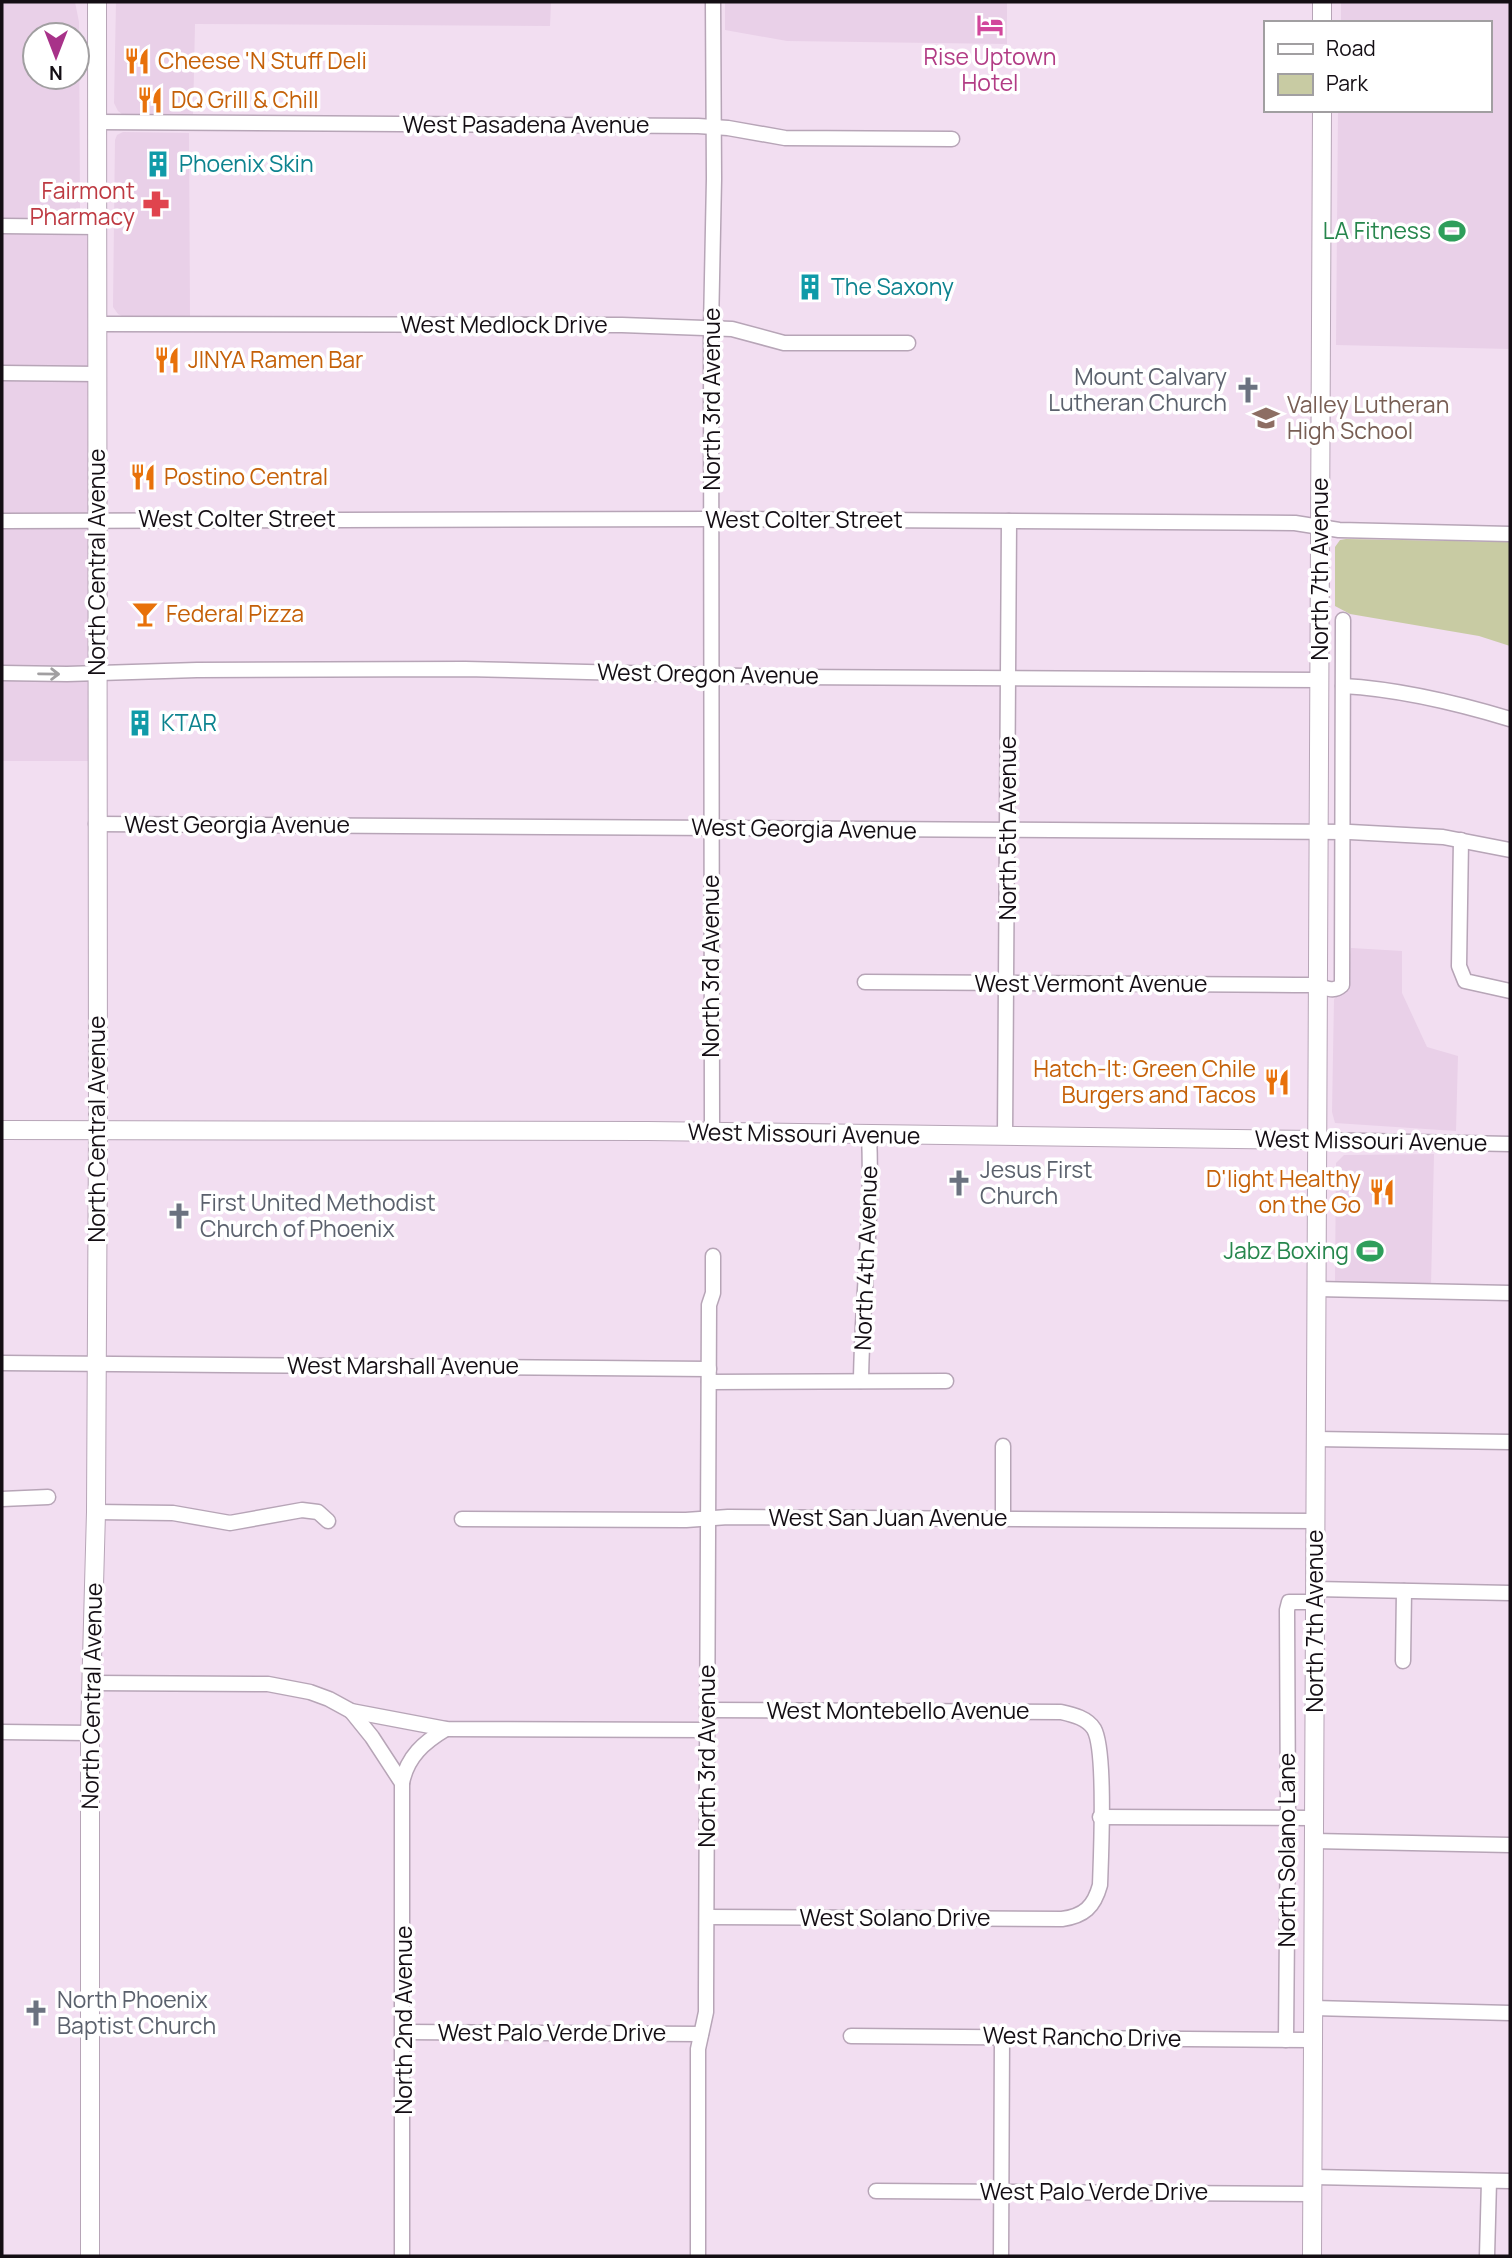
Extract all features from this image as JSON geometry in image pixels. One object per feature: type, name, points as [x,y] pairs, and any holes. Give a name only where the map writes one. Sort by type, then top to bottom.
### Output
[{"type":"main road","name":"North Central Avenue","points":[[90,2256],[90,1733],[96,1512],[98,1130],[97,2]]},
{"type":"main road","points":[[1322,2],[1322,21]]},
{"type":"main road","name":"North 7th Avenue","points":[[1312,2256],[1322,112]]},
{"type":"main road","name":"West Missouri Avenue","points":[[2,1130],[712,1133],[1316,1140]]},
{"type":"street","name":"North 3rd Avenue","points":[[712,1133],[713,2]]},
{"type":"street","name":"West Pasadena Avenue","points":[[98,122],[714,127],[785,138],[952,139]]},
{"type":"street","points":[[2,226],[98,227]]},
{"type":"street","name":"West Medlock Drive","points":[[98,324],[622,325],[732,329],[784,343],[908,344]]},
{"type":"street","points":[[2,373],[98,374]]},
{"type":"street","name":"West Colter Street","points":[[2,521],[711,519],[1294,523],[1339,530],[1510,534]]},
{"type":"street","name":"North 5th Avenue","points":[[1005,1136],[1009,521]]},
{"type":"street","name":"North 7th Avenue","points":[[1317,985],[1334,990],[1342,985],[1343,620]]},
{"type":"street","name":"West Oregon Avenue","points":[[2,673],[465,669],[711,675],[1320,680]]},
{"type":"street","points":[[1343,687],[1410,695],[1510,719]]},
{"type":"street","name":"West Georgia Avenue","points":[[96,824],[1399,833],[1461,840],[1510,850]]},
{"type":"street","points":[[1461,840],[1459,967],[1465,981],[1510,991]]},
{"type":"street","name":"West Vermont Avenue","points":[[865,982],[1317,985]]},
{"type":"street","name":"North 4th Avenue","points":[[861,1381],[868,1262],[869,1135]]},
{"type":"street","name":"West Missouri Avenue","points":[[1316,1140],[1510,1144]]},
{"type":"street","name":"North 3rd Avenue","points":[[698,2256],[698,2049],[706,2012],[709,1305],[713,1293],[713,1256]]},
{"type":"street","points":[[1316,1289],[1510,1293]]},
{"type":"street","name":"West Marshall Avenue","points":[[2,1363],[946,1381]]},
{"type":"street","points":[[1315,1439],[1510,1443]]},
{"type":"street","points":[[1003,1446],[1003,1519]]},
{"type":"street","points":[[2,1499],[48,1497]]},
{"type":"street","points":[[96,1512],[173,1513],[230,1523],[302,1510],[318,1513],[328,1521]]},
{"type":"street","name":"West San Juan Avenue","points":[[461,1519],[1315,1521]]},
{"type":"street","points":[[1315,1596],[1404,1591],[1510,1593]]},
{"type":"street","points":[[1403,1661],[1404,1591]]},
{"type":"street","name":"North Solano Lane","points":[[1286,2040],[1287,1609],[1289,1602],[1315,1596]]},
{"type":"street","points":[[91,1683],[268,1684],[310,1692],[351,1711],[446,1729],[708,1730]]},
{"type":"street","name":"West Montebello Avenue","points":[[708,1710],[1061,1712],[1087,1721],[1099,1743],[1100,1816]]},
{"type":"street","points":[[351,1711],[372,1737],[402,1783]]},
{"type":"street","name":"North 2nd Avenue","points":[[402,2256],[402,1783],[404,1771],[413,1755],[429,1739],[446,1729]]},
{"type":"street","points":[[2,1732],[90,1733]]},
{"type":"street","points":[[1100,1816],[1314,1818]]},
{"type":"street","name":"West Solano Drive","points":[[707,1917],[1062,1919],[1082,1915],[1096,1898],[1100,1885],[1100,1816]]},
{"type":"street","points":[[1314,1841],[1510,1845]]},
{"type":"street","points":[[1313,2008],[1510,2012]]},
{"type":"street","name":"West Palo Verde Drive","points":[[404,2032],[701,2034]]},
{"type":"street","name":"West Rancho Drive","points":[[851,2036],[1313,2040]]},
{"type":"street","points":[[1001,2256],[1002,2036]]},
{"type":"street","points":[[1487,2256],[1489,2181]]},
{"type":"street","name":"West Palo Verde Drive","points":[[876,2191],[1510,2181]]},
{"type":"shaded area","points":[[2,2],[75,2],[79,21],[21,21],[21,91],[79,91],[80,213],[75,219],[2,220]]},
{"type":"shaded area","points":[[116,2],[551,2],[550,26],[195,24],[193,116],[122,114],[118,111],[114,103]]},
{"type":"shaded area","points":[[725,2],[1007,2],[1007,44],[787,41],[725,30]]},
{"type":"shaded area","points":[[1341,2],[1510,2],[1510,349],[1336,345],[1338,112],[1491,112],[1491,21],[1341,21]]},
{"type":"shaded area","points":[[123,132],[189,133],[190,316],[122,316],[113,307],[115,140],[117,135]]},
{"type":"shaded area","points":[[2,233],[98,236],[96,761],[2,761]]},
{"type":"shaded area","points":[[1351,948],[1402,951],[1402,993],[1427,1047],[1458,1056],[1456,1131],[1335,1123],[1332,1112],[1334,999],[1345,989]]},
{"type":"shaded area","points":[[1434,1154],[1431,1285],[1335,1282],[1336,1163],[1344,1155]]},
{"type":"green space","points":[[1340,540],[1510,542],[1510,646],[1479,636],[1350,614],[1335,606],[1335,547]]},
{"type":"place","name":"Rise Uptown Hotel","points":[[990,25]]},
{"type":"place","name":"Cheese 'N Stuff Deli","points":[[137,61]]},
{"type":"place","name":"DQ Grill & Chill","points":[[150,100]]},
{"type":"place","name":"Phoenix Skin","points":[[158,164]]},
{"type":"place","name":"Fairmont Pharmacy","points":[[156,204]]},
{"type":"place","name":"LA Fitness","points":[[1452,231]]},
{"type":"place","name":"The Saxony","points":[[810,287]]},
{"type":"place","name":"JINYA Ramen Bar","points":[[167,360]]},
{"type":"place","name":"Mount Calvary Lutheran Church","points":[[1248,390]]},
{"type":"place","name":"Valley Lutheran High School","points":[[1266,418]]},
{"type":"place","name":"Postino Central","points":[[143,477]]},
{"type":"place","name":"Federal Pizza","points":[[145,614]]},
{"type":"place","name":"KTAR","points":[[140,723]]},
{"type":"place","name":"Hatch-It: Green Chile Burgers and Tacos","points":[[1277,1082]]},
{"type":"place","name":"Jesus First Church","points":[[959,1183]]},
{"type":"place","name":"D'light Healthy on the Go","points":[[1382,1192]]},
{"type":"place","name":"First United Methodist Church of Phoenix","points":[[179,1216]]},
{"type":"place","name":"Jabz Boxing","points":[[1370,1251]]},
{"type":"place","name":"North Phoenix Baptist Church","points":[[36,2013]]}]
